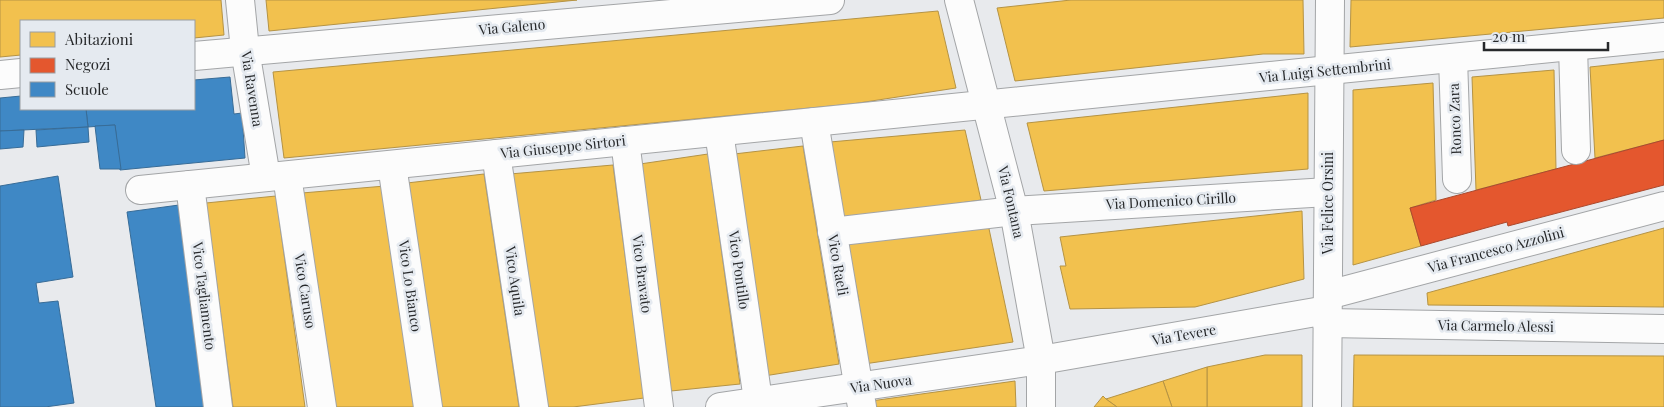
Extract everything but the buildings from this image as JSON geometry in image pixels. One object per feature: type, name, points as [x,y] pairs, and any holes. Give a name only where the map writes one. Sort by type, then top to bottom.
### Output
[{"type":"street","name":"Via Ravenna","points":[[240,0],[246,50],[277,176]]},
{"type":"street","name":"Via Galeno","points":[[195,56],[830,0]]},
{"type":"street","name":"Via Fontana","points":[[959,0],[1014,211],[1041,360],[1041,407]]},
{"type":"street","name":"Via Felice Orsini","points":[[1327,407],[1330,0]]},
{"type":"street","name":"Via Luigi Settembrini","points":[[987,105],[1664,37]]},
{"type":"street","points":[[1573,46],[1576,150]]},
{"type":"street","name":"Ronco Zara","points":[[1453,58],[1457,179]]},
{"type":"street","points":[[0,75],[20,73]]},
{"type":"street","name":"Via Giuseppe Sirtori","points":[[140,190],[987,105]]},
{"type":"street","name":"Vico Raeli","points":[[814,122],[860,397]]},
{"type":"street","name":"Vico Pontillo","points":[[719,132],[759,404]]},
{"type":"street","name":"Vico Bravato","points":[[625,141],[659,407]]},
{"type":"street","name":"Vico Aquila","points":[[496,154],[534,407]]},
{"type":"street","name":"Vico Lo Bianco","points":[[392,165],[428,407]]},
{"type":"street","name":"Vico Caruso","points":[[277,176],[322,407]]},
{"type":"street","name":"Vico Tagliamento","points":[[190,186],[218,407]]},
{"type":"street","name":"Via Domenico Cirillo","points":[[832,232],[1014,211],[1328,192]]},
{"type":"street","name":"Via Francesco Azzolini","points":[[1327,309],[1664,206]]},
{"type":"street","name":"Via Carmelo Alessi","points":[[1327,309],[1664,329]]},
{"type":"street","name":"Via Tevere","points":[[1041,360],[1327,309]]},
{"type":"street","name":"Via Nuova","points":[[720,407],[860,397],[1041,360]]}]
